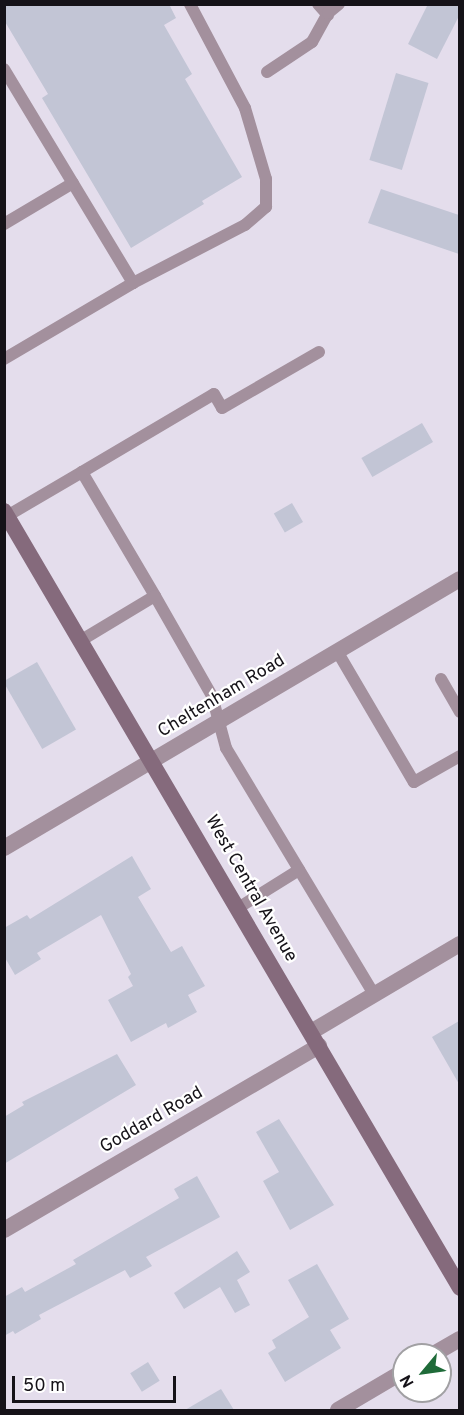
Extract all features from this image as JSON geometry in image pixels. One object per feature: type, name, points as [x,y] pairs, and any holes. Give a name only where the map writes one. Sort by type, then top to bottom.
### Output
[{"type":"main road","name":"West Central Avenue","points":[[6,513],[80,641],[154,761],[459,1288]]},
{"type":"street","name":"Cheltenham Road","points":[[4,848],[459,579]]},
{"type":"street","name":"Goddard Road","points":[[4,1230],[315,1039],[374,994],[459,944]]},
{"type":"street","points":[[338,1410],[392,1378]]},
{"type":"lane","points":[[4,359],[133,284],[245,225],[266,207],[266,179],[245,108],[189,4]]},
{"type":"lane","points":[[318,4],[328,15]]},
{"type":"lane","points":[[267,72],[312,42],[328,15],[339,4]]},
{"type":"lane","points":[[6,73],[133,284]]},
{"type":"lane","points":[[4,224],[73,183]]},
{"type":"lane","points":[[6,513],[82,472],[214,394],[222,408],[319,352]]},
{"type":"lane","points":[[82,472],[212,696],[226,748],[374,994]]},
{"type":"lane","points":[[80,641],[155,596]]},
{"type":"lane","points":[[337,651],[414,782],[459,756]]},
{"type":"lane","points":[[441,679],[459,712]]},
{"type":"lane","points":[[238,908],[299,870]]},
{"type":"building","points":[[4,4],[169,4],[176,18],[164,25],[192,74],[185,79],[242,177],[202,201],[204,204],[131,248],[42,98],[48,94],[4,20]]},
{"type":"building","points":[[428,4],[459,4],[459,16],[437,59],[408,44]]},
{"type":"building","points":[[396,73],[429,83],[402,170],[369,160]]},
{"type":"building","points":[[381,189],[459,215],[459,254],[368,223]]},
{"type":"building","points":[[422,423],[433,442],[372,477],[361,458]]},
{"type":"building","points":[[292,503],[303,522],[285,533],[274,514]]},
{"type":"building","points":[[37,662],[76,730],[42,749],[4,683]]},
{"type":"building","points":[[132,856],[151,889],[138,897],[171,952],[182,946],[205,986],[188,995],[197,1012],[168,1028],[166,1023],[131,1042],[108,1000],[133,986],[128,977],[131,974],[101,915],[37,953],[41,959],[15,975],[4,956],[4,928],[27,915],[30,919]]},
{"type":"building","points":[[459,1021],[459,1084],[432,1037]]},
{"type":"building","points":[[117,1054],[136,1085],[4,1164],[4,1117],[24,1105],[22,1102]]},
{"type":"building","points":[[279,1119],[334,1205],[290,1230],[263,1181],[279,1172],[256,1132]]},
{"type":"building","points":[[197,1176],[220,1217],[146,1257],[152,1266],[130,1278],[125,1270],[39,1315],[41,1319],[15,1334],[13,1331],[4,1336],[4,1297],[22,1287],[25,1292],[76,1264],[73,1260],[179,1198],[174,1189]]},
{"type":"building","points":[[237,1251],[250,1272],[237,1280],[250,1305],[235,1313],[220,1287],[184,1309],[174,1293]]},
{"type":"building","points":[[317,1264],[349,1319],[330,1330],[341,1348],[285,1382],[268,1353],[276,1348],[272,1340],[309,1317],[288,1280]]},
{"type":"building","points":[[148,1362],[160,1381],[142,1392],[130,1373]]},
{"type":"building","points":[[221,1389],[234,1410],[185,1410]]}]
